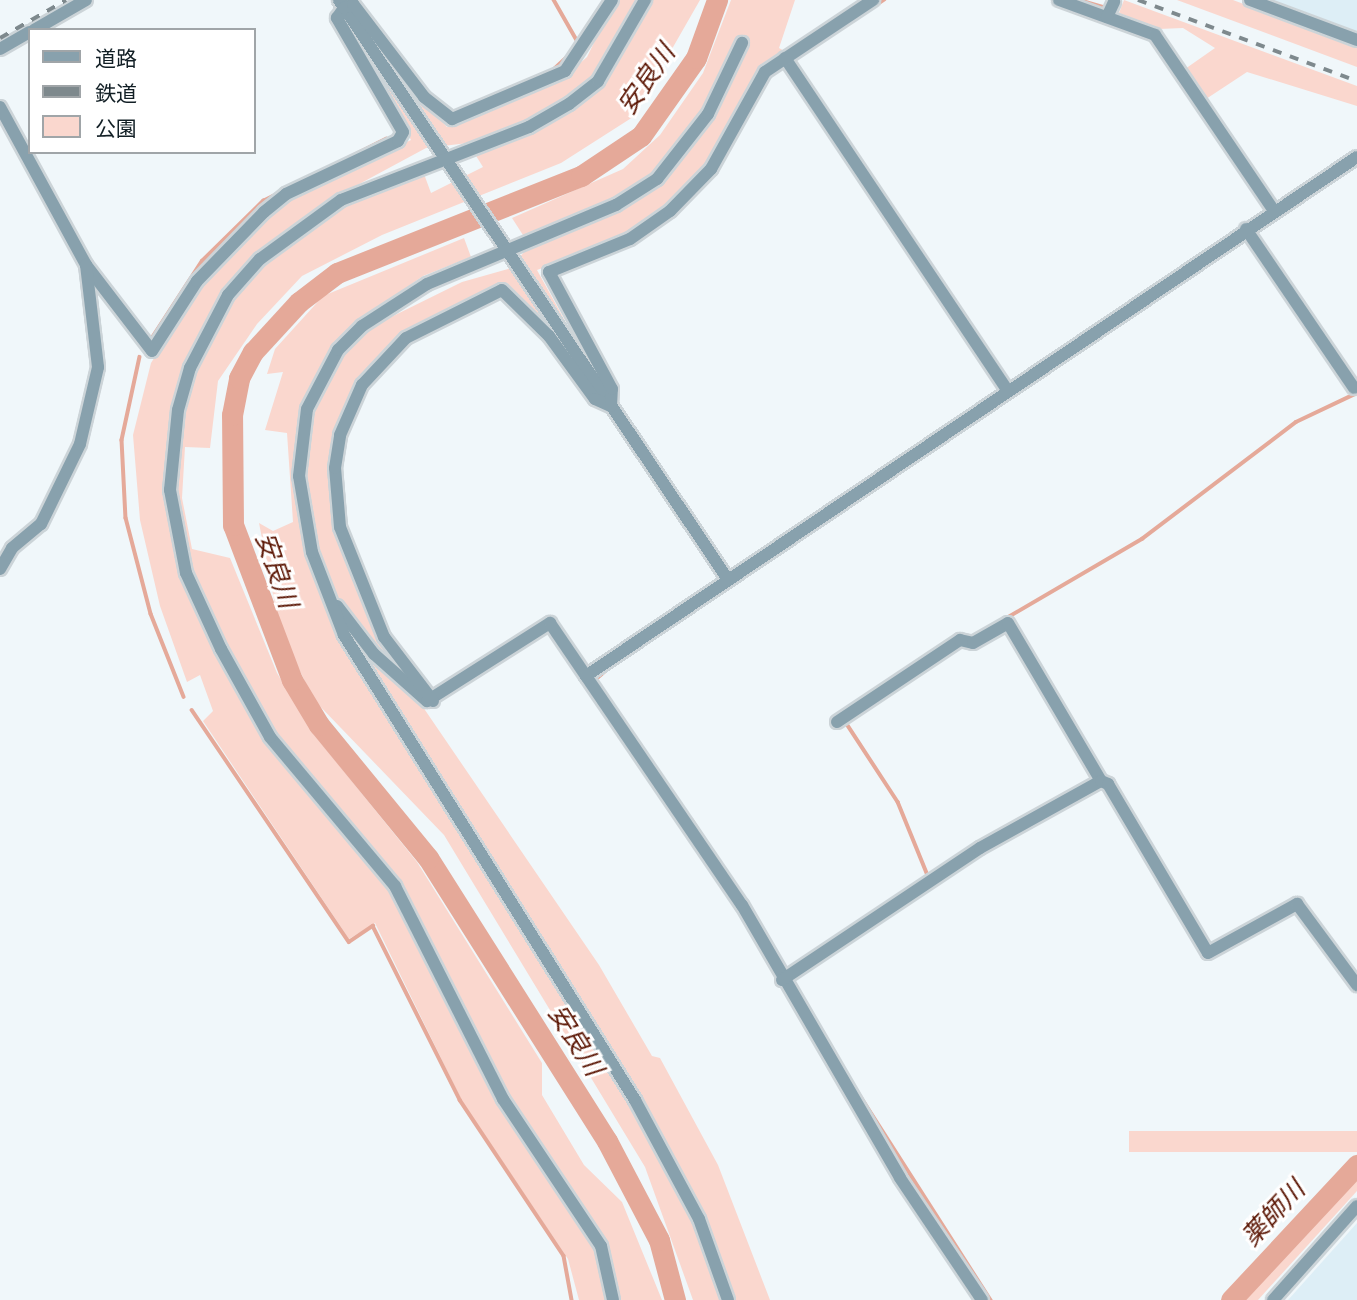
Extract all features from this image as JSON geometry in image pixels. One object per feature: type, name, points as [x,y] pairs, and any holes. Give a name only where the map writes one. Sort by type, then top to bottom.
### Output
[{"type":"street","points":[[37,28],[86,0]]},
{"type":"street","points":[[341,4],[352,4],[424,97],[452,119],[565,71],[612,0]]},
{"type":"street","points":[[613,1300],[601,1246],[503,1099],[395,886],[270,737],[204,611],[175,528],[170,480],[178,410],[202,338],[228,295],[297,228],[351,195],[446,161],[529,127],[569,104],[598,81],[645,0]]},
{"type":"street","points":[[611,406],[612,389],[547,275],[630,239],[670,211],[711,169],[765,72],[873,0]]},
{"type":"street","points":[[1059,0],[1155,35],[1273,211]]},
{"type":"street","points":[[1250,0],[1357,40]]},
{"type":"street","points":[[1107,17],[1114,2]]},
{"type":"street","points":[[341,4],[727,578]]},
{"type":"street","points":[[0,107],[86,265],[152,351],[197,281],[264,212],[298,188],[398,141],[403,132],[337,18],[341,4]]},
{"type":"street","points":[[0,50],[28,33]]},
{"type":"street","points":[[728,1300],[699,1219],[653,1132],[402,733],[326,592],[299,476],[307,410],[320,379],[338,350],[385,308],[506,249],[616,205],[657,179],[708,114],[742,43]]},
{"type":"street","points":[[785,58],[1007,389]]},
{"type":"street","points":[[586,676],[1007,389],[1357,157]]},
{"type":"street","points":[[1246,229],[1354,388]]},
{"type":"street","points":[[0,569],[12,548],[41,524],[80,444],[98,367],[86,265]]},
{"type":"street","points":[[433,701],[384,636],[340,527],[335,468],[340,435],[362,385],[406,338],[502,290],[549,336],[595,399],[611,406]]},
{"type":"street","points":[[326,592],[374,654],[433,701]]},
{"type":"street","points":[[433,701],[550,623],[742,905],[787,976],[900,1178],[982,1300]]},
{"type":"street","points":[[837,722],[968,641],[1013,626],[1101,781],[1108,783],[1208,953],[1297,904],[1357,985]]},
{"type":"street","points":[[787,976],[980,848],[1101,781]]},
{"type":"street","points":[[1273,1300],[1357,1206]]},
{"type":"shaded area","points":[[1264,0],[1357,0],[1357,35]]},
{"type":"shaded area","points":[[1357,1223],[1357,1300],[1288,1300]]},
{"type":"green space","points":[[615,0],[700,0],[633,117],[561,163],[382,235],[302,276],[257,324],[218,381],[210,448],[185,447],[182,498],[192,549],[230,558],[277,673],[313,733],[417,862],[542,1063],[542,1095],[584,1165],[622,1202],[662,1300],[579,1300],[568,1259],[463,1103],[375,923],[349,939],[203,721],[213,711],[200,675],[187,682],[160,606],[140,520],[133,435],[151,363],[200,285],[241,238],[295,193],[411,140],[361,45],[372,40],[447,127],[561,80],[587,57]],"holes":[[[468,143],[483,167],[431,193],[424,174],[331,213],[324,203],[426,148]]]},
{"type":"green space","points":[[731,0],[795,0],[779,48],[786,52],[705,173],[664,211],[606,245],[537,270],[580,348],[570,355],[507,283],[423,321],[359,383],[333,435],[331,495],[343,556],[385,648],[409,672],[425,710],[599,965],[652,1056],[660,1058],[718,1165],[770,1300],[693,1300],[645,1167],[444,835],[314,700],[280,630],[259,523],[273,531],[293,522],[287,433],[265,430],[283,372],[267,374],[275,349],[323,296],[464,238],[471,257],[423,276],[370,313],[385,320],[462,282],[508,269],[530,246],[512,218],[623,169],[660,135],[703,73]]},
{"type":"green space","points":[[1124,0],[1357,86],[1357,106],[1247,72],[1206,99],[1185,69],[1215,48],[1183,28],[1159,29],[1119,13]]},
{"type":"green space","points":[[1177,0],[1233,0],[1357,47],[1357,67]]},
{"type":"green space","points":[[1129,1131],[1357,1131],[1357,1152],[1129,1152]]},
{"type":"green space","points":[[1357,1176],[1357,1191],[1258,1300],[1244,1300]]},
{"type":"waterway","points":[[554,0],[578,42]]},
{"type":"waterway","name":"安良川","points":[[675,1300],[659,1240],[607,1141],[428,858],[319,725],[292,680],[233,525],[232,415],[239,378],[253,352],[299,302],[337,273],[581,176],[641,136],[696,58],[717,0]]},
{"type":"waterway","points":[[860,16],[884,0]]},
{"type":"waterway","points":[[1079,0],[1107,8]]},
{"type":"waterway","points":[[553,70],[567,57]]},
{"type":"waterway","points":[[150,341],[202,261],[263,201],[386,139]]},
{"type":"waterway","points":[[140,357],[122,440],[126,518],[151,614],[184,697]]},
{"type":"waterway","points":[[1005,619],[1142,539],[1296,422],[1357,393]]},
{"type":"waterway","points":[[595,680],[609,668]]},
{"type":"waterway","points":[[192,710],[349,942],[373,926],[460,1100],[564,1256],[572,1300]]},
{"type":"waterway","points":[[845,721],[898,802],[929,878]]},
{"type":"waterway","points":[[692,820],[755,916]]},
{"type":"waterway","points":[[852,1083],[991,1300]]},
{"type":"waterway","name":"薬師川","points":[[1231,1300],[1357,1165]]},
{"type":"railway","points":[[0,38],[66,0]]},
{"type":"railway","points":[[1138,0],[1357,81]]}]
